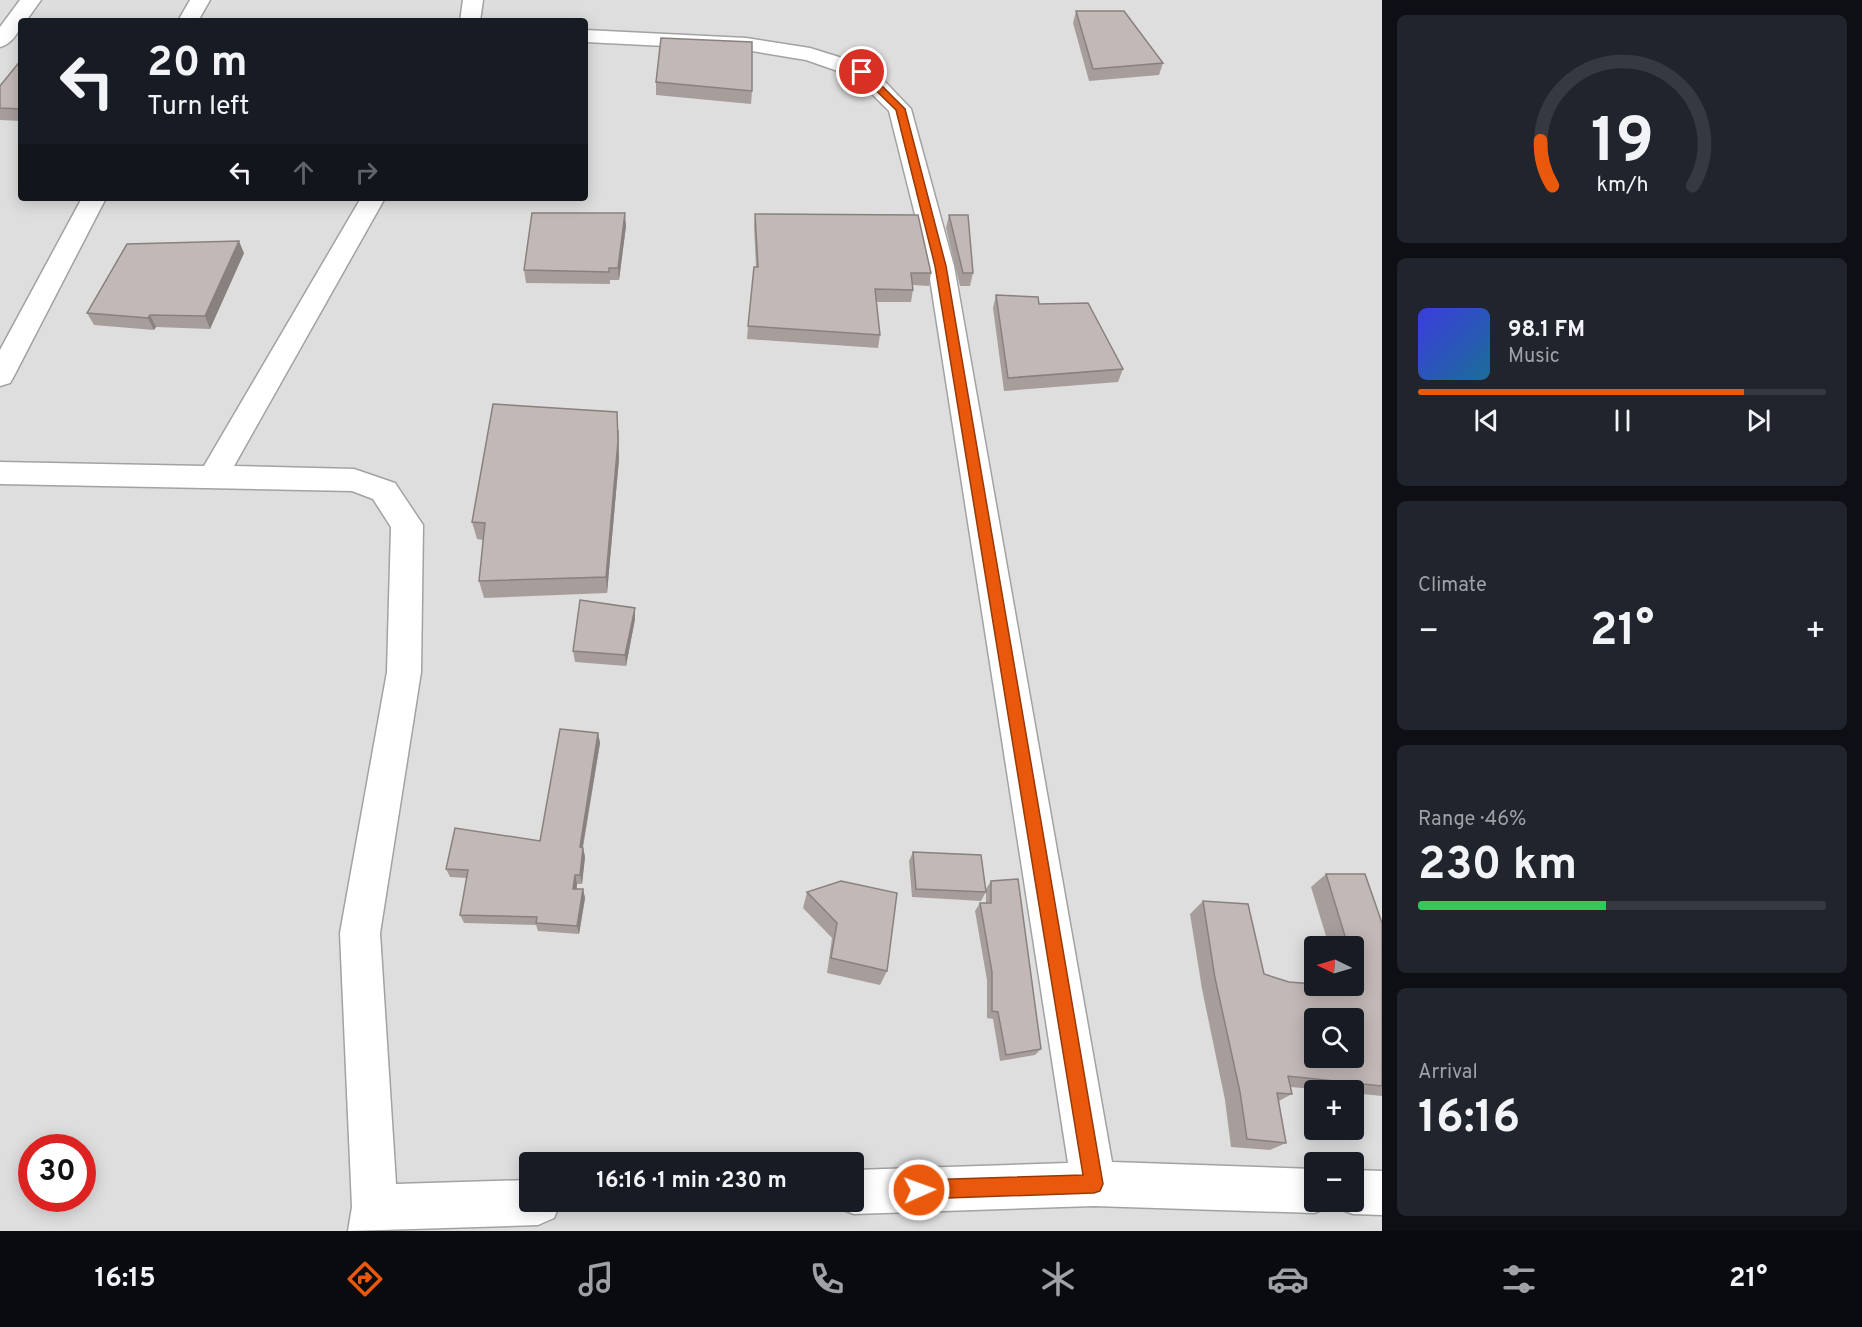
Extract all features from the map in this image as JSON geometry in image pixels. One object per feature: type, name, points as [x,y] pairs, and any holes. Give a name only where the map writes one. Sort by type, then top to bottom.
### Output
[{"type":"street","points":[[0,41],[31,0]]},
{"type":"street","points":[[190,18],[200,0]]},
{"type":"street","points":[[470,18],[473,0]]},
{"type":"street","points":[[588,36],[746,44],[810,54],[862,72],[900,109],[941,266],[1094,1184]]},
{"type":"street","points":[[0,376],[92,201]]},
{"type":"street","points":[[213,477],[371,201]]},
{"type":"street","points":[[0,473],[354,480],[384,491],[407,525],[404,672],[360,933],[373,1219],[519,1204]]},
{"type":"street","points":[[864,1192],[1094,1184],[1304,1191]]},
{"type":"street","points":[[1364,1192],[1382,1193]]},
{"type":"shaded area","points":[[0,0],[1382,0],[1382,1231],[0,1231]]},
{"type":"building","points":[[1076,11],[1124,11],[1163,63],[1093,69]]},
{"type":"building","points":[[661,38],[752,42],[752,91],[656,82]]},
{"type":"building","points":[[18,64],[18,109],[0,108],[0,86]]},
{"type":"building","points":[[532,213],[625,213],[618,268],[609,268],[609,272],[524,270]]},
{"type":"building","points":[[755,214],[918,215],[931,273],[911,273],[913,290],[875,289],[880,335],[748,326],[754,267],[758,267]]},
{"type":"building","points":[[949,215],[968,215],[973,273],[963,273]]},
{"type":"building","points":[[239,241],[205,316],[150,315],[148,318],[87,313],[127,244]]},
{"type":"building","points":[[996,295],[1038,297],[1039,304],[1088,303],[1123,369],[1008,378]]},
{"type":"building","points":[[493,404],[617,412],[618,441],[606,577],[479,581],[485,523],[472,522]]},
{"type":"building","points":[[580,600],[635,608],[625,655],[573,651]]},
{"type":"building","points":[[560,729],[598,733],[580,847],[583,848],[580,875],[575,875],[573,889],[583,889],[577,926],[536,923],[537,917],[460,915],[468,870],[446,869],[455,828],[540,841]]},
{"type":"building","points":[[913,852],[981,855],[986,892],[916,889]]},
{"type":"building","points":[[1326,874],[1365,874],[1382,923],[1382,1086],[1364,1084],[1364,1080],[1326,1080],[1288,1076],[1292,1094],[1277,1093],[1286,1143],[1247,1139],[1240,1092],[1215,978],[1203,901],[1248,904],[1264,974],[1289,982],[1304,983],[1304,996],[1364,996],[1364,936],[1345,936]]},
{"type":"building","points":[[1018,879],[1041,1049],[1006,1055],[998,1012],[992,1011],[992,972],[980,903],[991,903],[991,881]]},
{"type":"building","points":[[841,881],[897,893],[887,971],[831,958],[837,923],[807,892]]},
{"type":"route","points":[[862,72],[900,109],[941,266],[1094,1184],[919,1190]]}]
